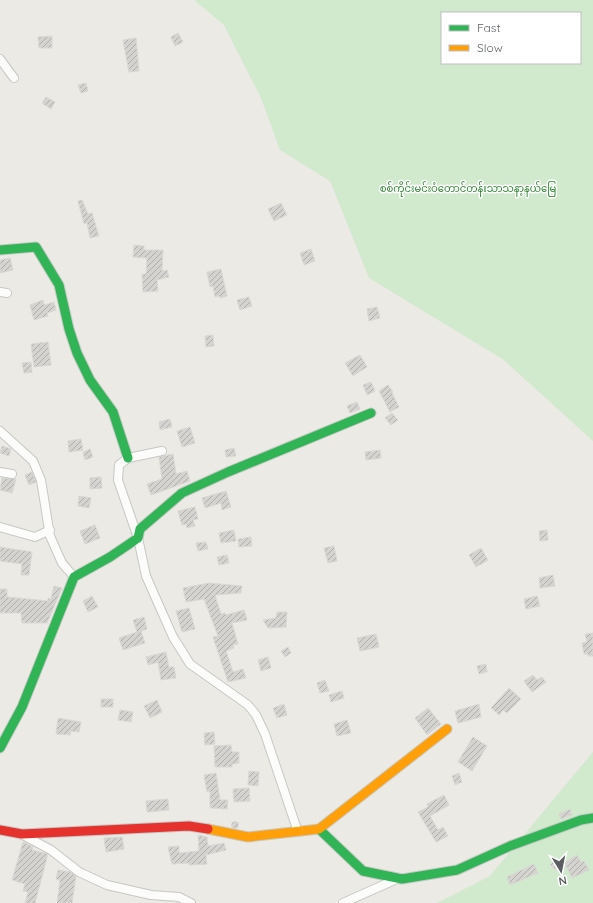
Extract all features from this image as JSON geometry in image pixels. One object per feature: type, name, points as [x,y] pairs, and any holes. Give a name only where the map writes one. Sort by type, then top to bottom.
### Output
[{"type":"street","points":[[0,59],[14,78]]},
{"type":"street","points":[[0,250],[36,247],[59,284],[69,329],[77,353],[90,380],[112,412],[128,458]]},
{"type":"street","points":[[0,748],[22,707],[74,577],[110,557],[138,538],[140,529],[182,494],[228,472],[371,412]]},
{"type":"street","points":[[0,431],[33,461],[42,480],[50,536],[62,563],[74,577]]},
{"type":"street","points":[[162,451],[128,458],[119,465],[118,480],[138,538],[146,576],[173,637],[190,664],[248,705],[256,715],[265,734],[298,832]]},
{"type":"street","points":[[0,472],[12,474]]},
{"type":"street","points":[[0,527],[35,537],[50,530]]},
{"type":"street","points":[[0,830],[22,834],[189,826],[248,837],[319,830],[448,729]]},
{"type":"street","points":[[343,903],[399,878],[457,870],[510,846],[581,820],[593,818]]},
{"type":"street","points":[[319,830],[363,871],[399,878]]},
{"type":"street","points":[[22,834],[51,850],[79,872],[107,885],[151,895],[179,897],[191,903]]},
{"type":"green space","name":"စစ်ကိုင်းမင်းဝံတောင်တန်းသာသနာ့နယ်မြေ","points":[[194,0],[593,0],[593,441],[504,360],[369,278],[330,181],[280,150],[261,98],[224,25]]},
{"type":"green space","points":[[593,752],[593,903],[437,903],[490,876]]},
{"type":"building","points":[[178,33],[183,42],[175,46],[171,37]]},
{"type":"building","points":[[52,36],[52,48],[39,48],[38,37]]},
{"type":"building","points":[[136,38],[139,71],[129,72],[123,40]]},
{"type":"building","points":[[86,83],[88,91],[81,93],[78,85]]},
{"type":"building","points":[[46,97],[55,102],[51,109],[42,103]]},
{"type":"building","points":[[82,200],[88,214],[92,213],[99,236],[90,238],[87,223],[84,224],[78,201]]},
{"type":"building","points":[[281,203],[287,215],[274,221],[268,209]]},
{"type":"building","points":[[134,245],[144,246],[144,250],[163,250],[162,271],[167,270],[169,277],[157,280],[158,291],[143,292],[142,274],[146,274],[147,258],[133,257]]},
{"type":"building","points":[[311,249],[315,261],[304,265],[300,253]]},
{"type":"building","points":[[10,258],[13,270],[0,273],[0,260]]},
{"type":"building","points":[[221,269],[227,296],[220,298],[219,296],[215,297],[213,286],[210,287],[207,272]]},
{"type":"building","points":[[249,297],[252,306],[240,310],[237,300]]},
{"type":"building","points":[[43,300],[44,305],[54,302],[56,310],[47,313],[48,316],[34,320],[30,305]]},
{"type":"building","points":[[377,307],[380,318],[369,321],[367,309]]},
{"type":"building","points":[[213,335],[214,346],[206,347],[205,336]]},
{"type":"building","points":[[48,342],[51,365],[34,367],[31,344]]},
{"type":"building","points":[[360,355],[367,367],[353,376],[345,363]]},
{"type":"building","points":[[31,362],[32,372],[24,373],[22,363]]},
{"type":"building","points":[[371,382],[375,391],[367,395],[363,385]]},
{"type":"building","points":[[388,385],[393,392],[392,393],[399,407],[390,412],[379,391]]},
{"type":"building","points":[[357,402],[360,409],[350,413],[347,406]]},
{"type":"building","points":[[392,413],[398,420],[391,425],[385,418]]},
{"type":"building","points":[[170,419],[172,427],[160,430],[159,422]]},
{"type":"building","points":[[190,427],[195,443],[182,447],[177,431]]},
{"type":"building","points":[[81,439],[83,450],[69,452],[68,441]]},
{"type":"building","points":[[2,446],[11,449],[9,456],[0,453]]},
{"type":"building","points":[[234,448],[236,456],[226,457],[225,450]]},
{"type":"building","points":[[90,449],[93,457],[85,460],[83,452]]},
{"type":"building","points":[[380,450],[381,458],[366,460],[365,452]]},
{"type":"building","points":[[173,454],[176,474],[187,471],[190,481],[151,495],[147,484],[162,479],[159,457]]},
{"type":"building","points":[[32,472],[36,482],[29,485],[25,475]]},
{"type":"building","points":[[101,477],[102,488],[90,489],[90,478]]},
{"type":"building","points":[[2,478],[16,479],[12,493],[0,490]]},
{"type":"building","points":[[226,491],[231,507],[222,510],[221,503],[205,508],[202,498]]},
{"type":"building","points":[[79,496],[91,498],[89,508],[78,506]]},
{"type":"building","points":[[195,507],[198,519],[193,520],[195,526],[187,528],[186,524],[182,525],[178,511]]},
{"type":"building","points":[[95,525],[100,538],[85,544],[80,531]]},
{"type":"building","points":[[234,530],[236,541],[221,543],[219,533]]},
{"type":"building","points":[[547,530],[548,540],[540,541],[539,531]]},
{"type":"building","points":[[251,537],[252,546],[239,547],[238,539]]},
{"type":"building","points":[[206,542],[208,549],[198,551],[196,543]]},
{"type":"building","points":[[334,546],[337,561],[328,563],[324,548]]},
{"type":"building","points":[[0,547],[32,552],[29,575],[21,575],[22,564],[0,561]]},
{"type":"building","points":[[481,548],[488,560],[476,567],[469,555]]},
{"type":"building","points":[[227,555],[229,563],[219,565],[217,557]]},
{"type":"building","points":[[553,575],[555,586],[540,588],[539,578]]},
{"type":"building","points":[[209,583],[242,586],[241,593],[215,595],[221,614],[225,613],[226,615],[244,610],[247,620],[232,623],[238,644],[233,645],[234,648],[226,651],[233,672],[243,669],[246,678],[228,682],[213,637],[218,636],[204,599],[186,602],[183,588]]},
{"type":"building","points":[[54,586],[62,588],[47,623],[22,623],[21,613],[0,613],[0,589],[7,589],[7,597],[48,601],[48,598],[51,599]]},
{"type":"building","points":[[92,596],[98,607],[88,612],[83,601]]},
{"type":"building","points":[[537,596],[540,606],[526,609],[524,599]]},
{"type":"building","points":[[189,608],[195,629],[182,632],[176,611]]},
{"type":"building","points":[[277,612],[287,612],[286,627],[268,628],[263,620],[276,618]]},
{"type":"building","points":[[144,617],[147,629],[141,631],[145,643],[123,650],[119,638],[137,632],[133,620]]},
{"type":"building","points":[[593,633],[593,656],[588,656],[588,654],[584,654],[582,643],[587,642],[585,634]]},
{"type":"building","points":[[376,634],[379,647],[360,651],[357,638]]},
{"type":"building","points":[[288,647],[291,653],[285,657],[281,651]]},
{"type":"building","points":[[166,652],[169,667],[174,667],[176,678],[161,680],[158,662],[148,665],[146,657]]},
{"type":"building","points":[[268,657],[271,668],[261,671],[258,660]]},
{"type":"building","points":[[486,664],[487,672],[479,674],[477,666]]},
{"type":"building","points":[[533,675],[537,680],[542,677],[546,682],[532,692],[524,681]]},
{"type":"building","points":[[325,680],[329,691],[320,693],[317,683]]},
{"type":"building","points":[[509,688],[521,699],[507,713],[503,710],[499,715],[491,708]]},
{"type":"building","points":[[342,691],[344,698],[331,702],[329,695]]},
{"type":"building","points":[[101,699],[113,699],[113,707],[101,707]]},
{"type":"building","points":[[157,700],[162,712],[150,718],[144,706]]},
{"type":"building","points":[[284,704],[287,715],[277,718],[273,708]]},
{"type":"building","points":[[479,704],[481,717],[458,723],[455,711]]},
{"type":"building","points":[[428,708],[441,724],[427,735],[415,718]]},
{"type":"building","points":[[120,710],[133,712],[131,722],[118,720]]},
{"type":"building","points":[[58,718],[81,722],[79,732],[71,731],[70,735],[56,734]]},
{"type":"building","points":[[347,720],[351,733],[337,736],[334,724]]},
{"type":"building","points":[[214,732],[215,744],[205,745],[204,733]]},
{"type":"building","points":[[473,737],[487,746],[472,771],[458,762]]},
{"type":"building","points":[[231,745],[232,752],[239,752],[239,763],[232,764],[232,767],[215,767],[214,746]]},
{"type":"building","points":[[249,771],[259,772],[258,786],[248,785]]},
{"type":"building","points":[[216,773],[220,800],[228,800],[227,809],[210,808],[210,791],[207,792],[204,775]]},
{"type":"building","points":[[459,773],[462,782],[455,785],[452,776]]},
{"type":"building","points":[[249,788],[250,801],[234,802],[233,789]]},
{"type":"building","points":[[444,795],[449,805],[430,816],[438,830],[443,827],[448,836],[436,842],[418,812],[428,807],[427,804]]},
{"type":"building","points":[[168,799],[169,810],[147,812],[146,801]]},
{"type":"building","points":[[570,809],[572,815],[561,819],[559,814]]},
{"type":"building","points":[[235,821],[239,825],[235,829],[231,825]]},
{"type":"building","points":[[198,835],[207,837],[208,846],[224,843],[226,850],[206,855],[207,864],[172,864],[168,847],[179,846],[179,853],[199,851]]},
{"type":"building","points":[[122,837],[124,849],[106,852],[104,838]]},
{"type":"building","points":[[23,842],[33,847],[32,850],[48,854],[35,903],[25,903],[28,892],[23,891],[25,884],[12,880]]},
{"type":"building","points":[[577,855],[581,862],[584,861],[589,870],[572,878],[564,863]]},
{"type":"building","points":[[556,859],[562,865],[557,871],[550,865]]},
{"type":"building","points":[[534,864],[538,873],[510,885],[507,877]]},
{"type":"building","points":[[58,870],[70,872],[76,876],[72,903],[57,903],[60,880],[56,879]]},
{"type":"traffic: fast","points":[[0,250],[36,247],[59,285],[69,329],[77,353],[90,380],[113,412],[128,458]]},
{"type":"traffic: fast","points":[[0,748],[22,707],[74,577],[110,557],[138,538],[140,529],[182,493],[228,472],[371,413]]},
{"type":"traffic: fast","points":[[319,829],[363,871],[402,879],[457,870],[510,846],[581,820],[593,818]]},
{"type":"traffic: slow","points":[[208,829],[248,837],[319,829],[447,729]]},
{"type":"traffic: jam","points":[[0,830],[22,834],[189,826],[208,829]]}]
